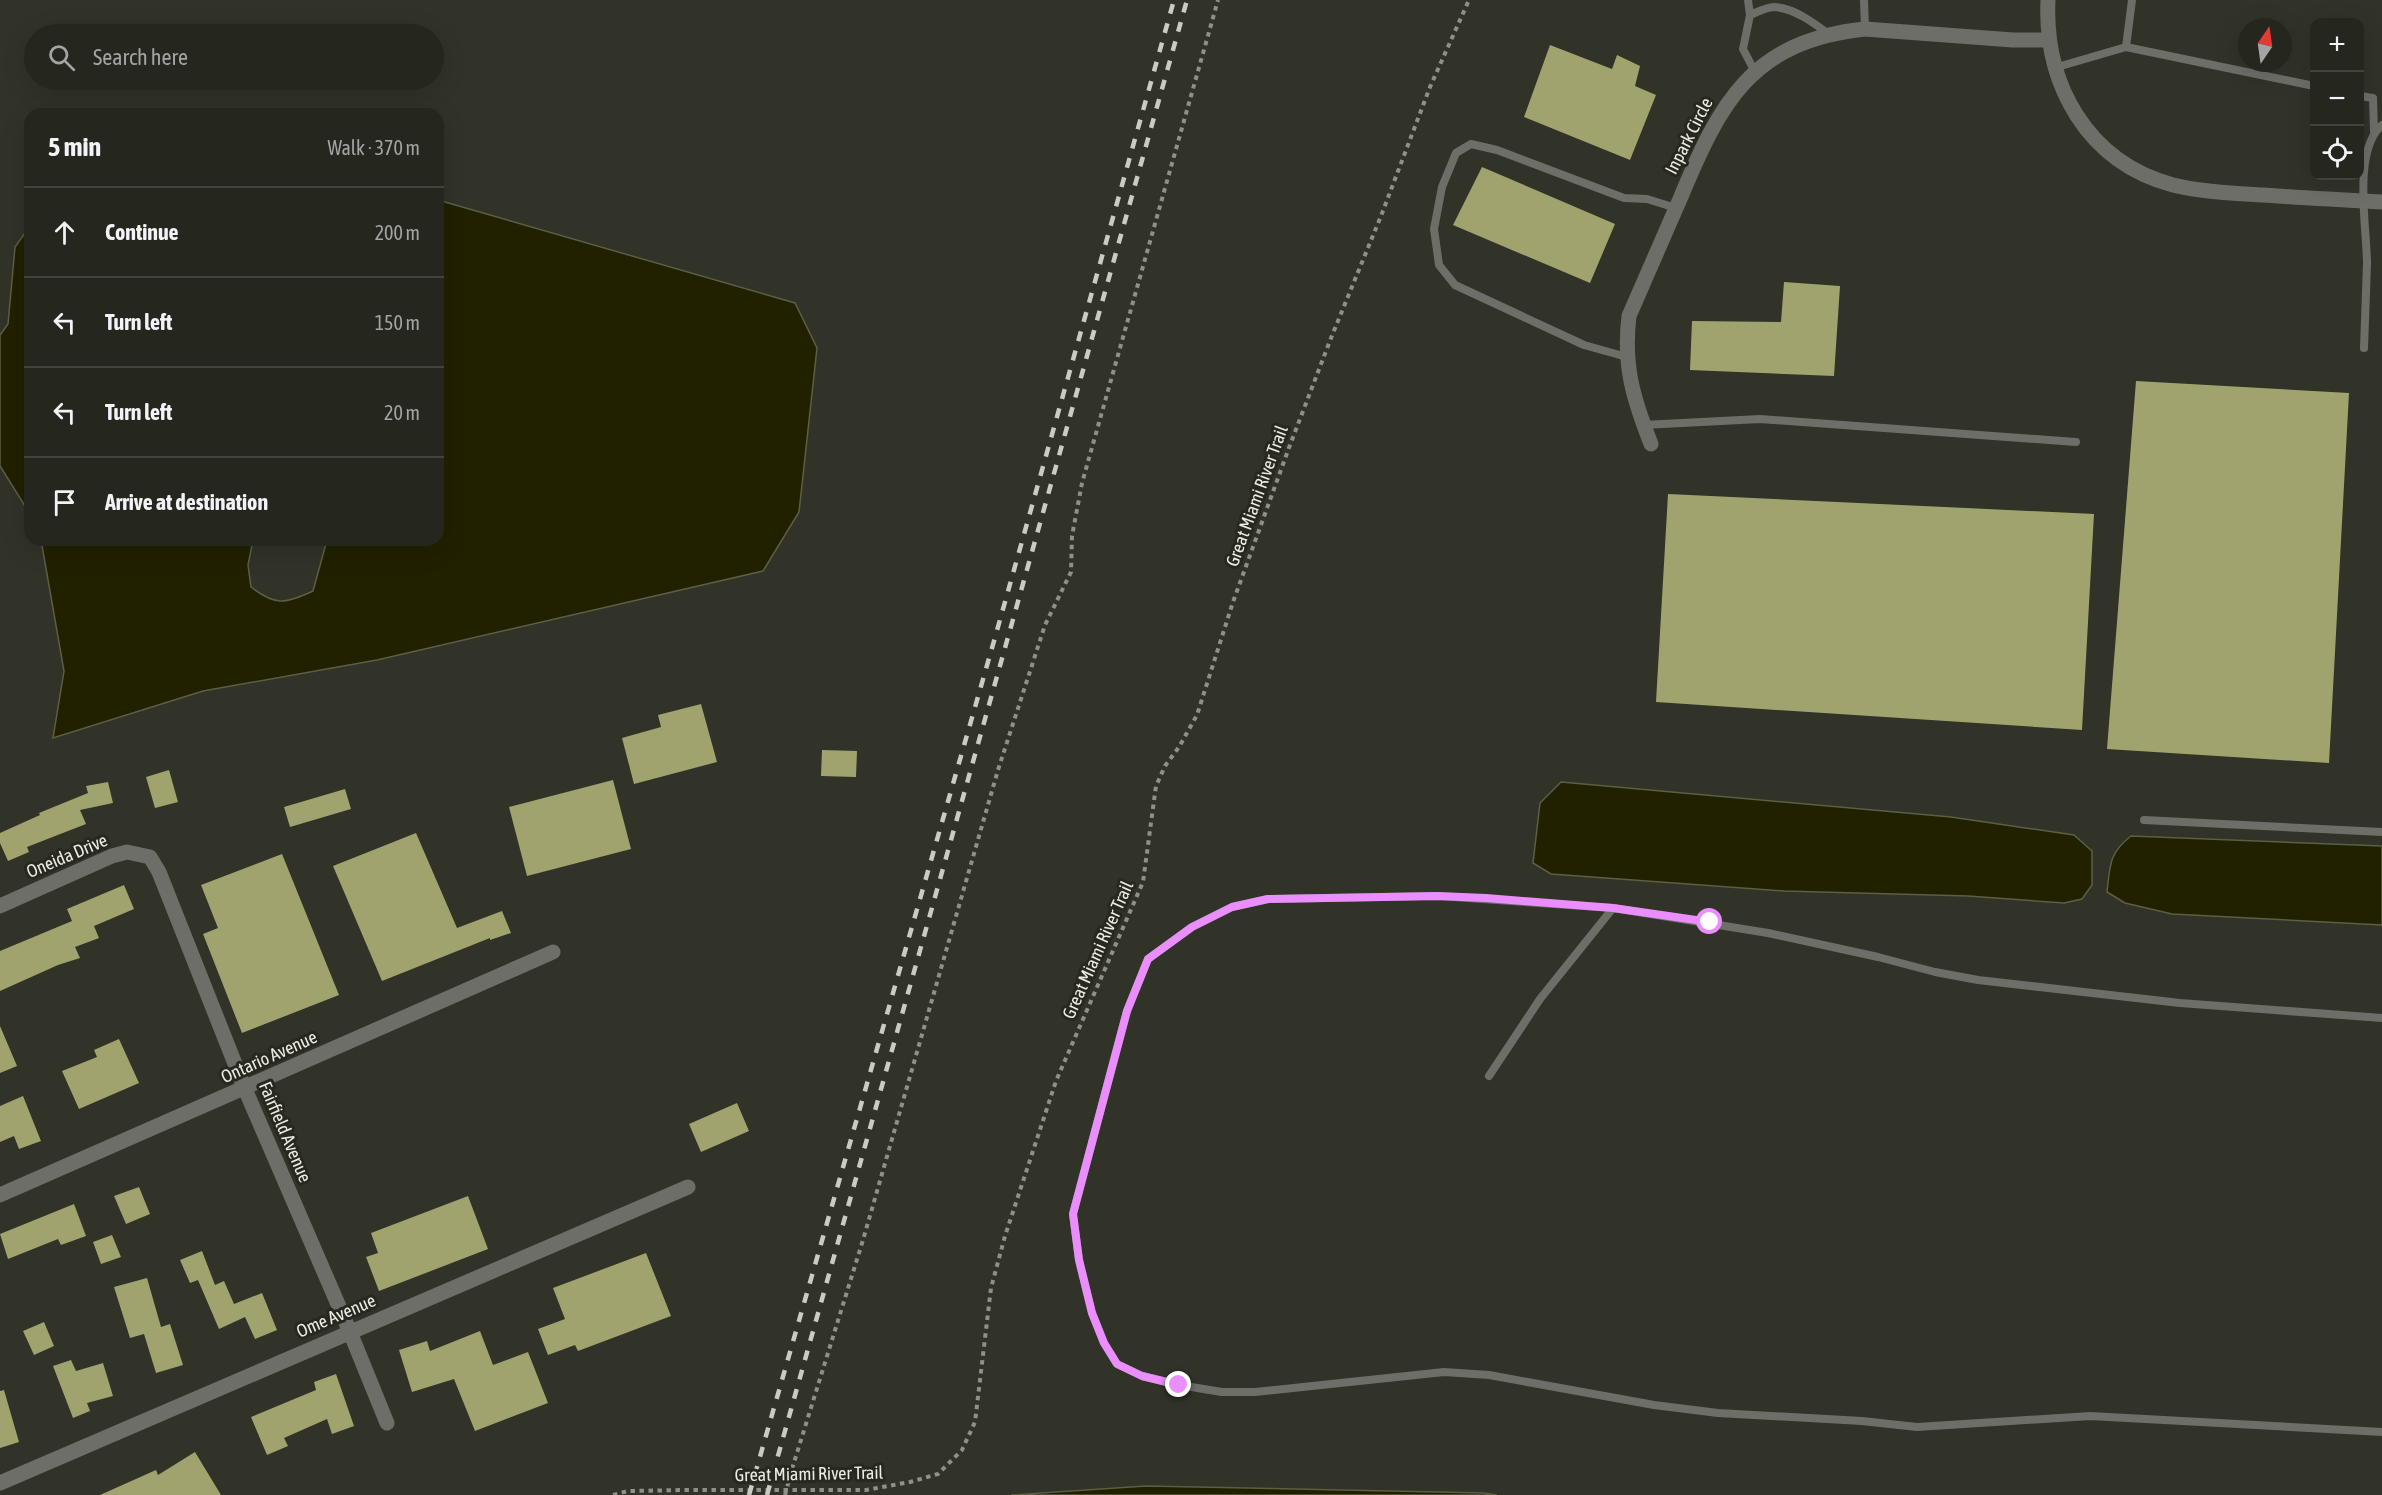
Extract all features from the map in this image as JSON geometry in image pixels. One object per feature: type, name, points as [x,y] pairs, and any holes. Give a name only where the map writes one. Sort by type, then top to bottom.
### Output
[{"type":"street","points":[[2048,0],[2048,39],[2054,68],[2066,98],[2078,119],[2092,135],[2123,162],[2150,177],[2193,189],[2382,202]]},
{"type":"street","name":"Inpark Circle","points":[[1650,444],[1630,385],[1627,357],[1629,316],[1711,128],[1744,81],[1781,53],[1830,34],[1865,30],[2013,40],[2048,39]]},
{"type":"street","name":"Oneida Drive","points":[[0,906],[112,856],[127,852],[150,857]]},
{"type":"street","name":"Fairfield Avenue","points":[[150,857],[159,873],[245,1089],[387,1423]]},
{"type":"street","name":"Ontario Avenue","points":[[0,1195],[553,952]]},
{"type":"street","name":"Ome Avenue","points":[[0,1483],[688,1186]]},
{"type":"lane","points":[[1748,0],[1750,15],[1743,49],[1755,72]]},
{"type":"lane","points":[[1864,0],[1865,30]]},
{"type":"lane","points":[[2126,47],[2132,0]]},
{"type":"lane","points":[[1750,15],[1772,7],[1811,20],[1830,34]]},
{"type":"lane","points":[[2054,68],[2126,47],[2310,85]]},
{"type":"lane","points":[[2364,97],[2373,98],[2374,132],[2366,161],[2364,201],[2367,262],[2364,348]]},
{"type":"lane","points":[[2374,132],[2382,125]]},
{"type":"lane","points":[[1627,357],[1584,345],[1455,285],[1439,265],[1435,238],[1434,229],[1442,187],[1456,153],[1471,144],[1497,150],[1624,198],[1647,199],[1676,208]]},
{"type":"lane","points":[[1643,425],[1760,419],[2076,442]]},
{"type":"lane","points":[[2144,820],[2382,832]]},
{"type":"lane","points":[[2382,1018],[2181,1003],[1978,980],[1768,933],[1613,908],[1438,896],[1268,899],[1232,907],[1192,927],[1148,959],[1127,1011],[1073,1214],[1079,1260],[1092,1313],[1104,1343],[1117,1364],[1142,1376],[1222,1392],[1255,1392],[1444,1372],[1489,1375],[1654,1405],[1718,1413],[1862,1421],[1917,1427],[2090,1416],[2382,1432]]},
{"type":"lane","points":[[1489,1076],[1540,999],[1613,908]]},
{"type":"path","points":[[785,1495],[866,1229],[998,770],[1045,625],[1071,572],[1072,536],[1082,483],[1218,0]]},
{"type":"path","name":"Great Miami River Trail","points":[[613,1495],[628,1491],[866,1490],[938,1474],[962,1450],[975,1422],[991,1288],[1005,1236],[1056,1080],[1143,882],[1156,786],[1164,766],[1179,747],[1197,715],[1233,602],[1290,445],[1331,338],[1382,216],[1430,87],[1469,0]]},
{"type":"shaded area","points":[[444,202],[795,303],[817,348],[799,512],[763,571],[377,660],[203,691],[53,738],[64,671],[42,546],[252,546],[248,565],[251,587],[259,593],[281,601],[295,599],[313,591],[325,546],[444,546]]},
{"type":"shaded area","points":[[24,234],[24,504],[0,466],[0,335],[8,324],[15,247]]},
{"type":"shaded area","points":[[1561,782],[1951,817],[2074,835],[2092,851],[2092,885],[2082,899],[2064,903],[1968,896],[1784,891],[1551,874],[1533,863],[1540,803]]},
{"type":"shaded area","points":[[2131,836],[2382,846],[2382,925],[2172,914],[2125,903],[2107,892],[2112,860],[2118,848]]},
{"type":"shaded area","points":[[1146,1486],[1484,1493],[1497,1495],[1011,1495]]},
{"type":"building","points":[[1550,45],[1612,69],[1617,55],[1640,66],[1635,86],[1656,95],[1630,160],[1524,117]]},
{"type":"building","points":[[1482,167],[1615,224],[1590,283],[1453,225]]},
{"type":"building","points":[[1784,282],[1840,286],[1834,376],[1690,370],[1692,321],[1781,322]]},
{"type":"building","points":[[2136,381],[2349,393],[2329,763],[2107,749]]},
{"type":"building","points":[[1668,494],[2094,514],[2082,730],[1656,702]]},
{"type":"building","points":[[701,704],[717,762],[634,784],[622,738],[661,727],[658,715]]},
{"type":"building","points":[[822,750],[857,751],[856,777],[821,776]]},
{"type":"building","points":[[169,770],[178,802],[155,808],[146,777]]},
{"type":"building","points":[[613,780],[631,849],[527,876],[509,807]]},
{"type":"building","points":[[108,782],[113,803],[80,810],[86,824],[27,847],[29,852],[8,861],[0,843],[0,833],[40,815],[39,813],[88,793],[86,786]]},
{"type":"building","points":[[345,789],[351,809],[290,827],[284,807]]},
{"type":"building","points":[[416,833],[457,928],[502,911],[511,933],[490,940],[490,938],[382,981],[333,866]]},
{"type":"building","points":[[282,854],[339,995],[242,1033],[203,934],[218,928],[201,885]]},
{"type":"building","points":[[124,885],[134,909],[94,926],[99,938],[75,947],[80,958],[58,965],[0,991],[0,951],[72,921],[67,909]]},
{"type":"building","points":[[0,1026],[17,1066],[0,1073]]},
{"type":"building","points":[[119,1039],[139,1083],[79,1109],[62,1071],[97,1057],[94,1050]]},
{"type":"building","points":[[23,1096],[41,1141],[19,1149],[14,1136],[0,1142],[0,1106]]},
{"type":"building","points":[[737,1103],[749,1131],[701,1152],[689,1124]]},
{"type":"building","points":[[139,1187],[150,1214],[126,1224],[114,1196]]},
{"type":"building","points":[[468,1196],[488,1249],[379,1291],[366,1257],[378,1253],[371,1233]]},
{"type":"building","points":[[74,1204],[86,1236],[61,1245],[58,1239],[8,1259],[0,1234]]},
{"type":"building","points":[[112,1235],[121,1257],[101,1264],[93,1242]]},
{"type":"building","points":[[202,1251],[215,1285],[224,1281],[234,1304],[262,1293],[277,1330],[255,1339],[245,1317],[219,1329],[198,1280],[190,1283],[180,1260]]},
{"type":"building","points":[[646,1253],[671,1316],[578,1351],[575,1345],[548,1355],[538,1329],[565,1319],[553,1288]]},
{"type":"building","points":[[147,1278],[161,1327],[170,1324],[183,1365],[156,1373],[144,1334],[130,1338],[114,1287]]},
{"type":"building","points":[[44,1322],[54,1346],[34,1355],[23,1331]]},
{"type":"building","points":[[480,1331],[493,1365],[528,1352],[548,1403],[475,1431],[454,1379],[412,1392],[399,1350],[427,1341],[430,1351]]},
{"type":"building","points":[[71,1360],[76,1371],[103,1363],[113,1396],[87,1403],[90,1411],[73,1418],[53,1366]]},
{"type":"building","points":[[336,1374],[354,1426],[332,1434],[327,1419],[284,1438],[288,1446],[267,1455],[251,1417],[316,1390],[314,1382]]},
{"type":"building","points":[[4,1390],[19,1442],[0,1448],[0,1391]]},
{"type":"building","points":[[195,1452],[221,1495],[100,1495],[156,1470],[158,1475]]},
{"type":"railway","points":[[749,1495],[996,634],[1174,0]]},
{"type":"railway","points":[[767,1495],[1187,0]]},
{"type":"route","points":[[1179,1385],[1142,1376],[1117,1364],[1104,1343],[1092,1313],[1079,1260],[1073,1214],[1127,1011],[1148,959],[1192,927],[1232,907],[1268,899],[1438,896],[1486,898],[1613,908],[1710,922]]}]
